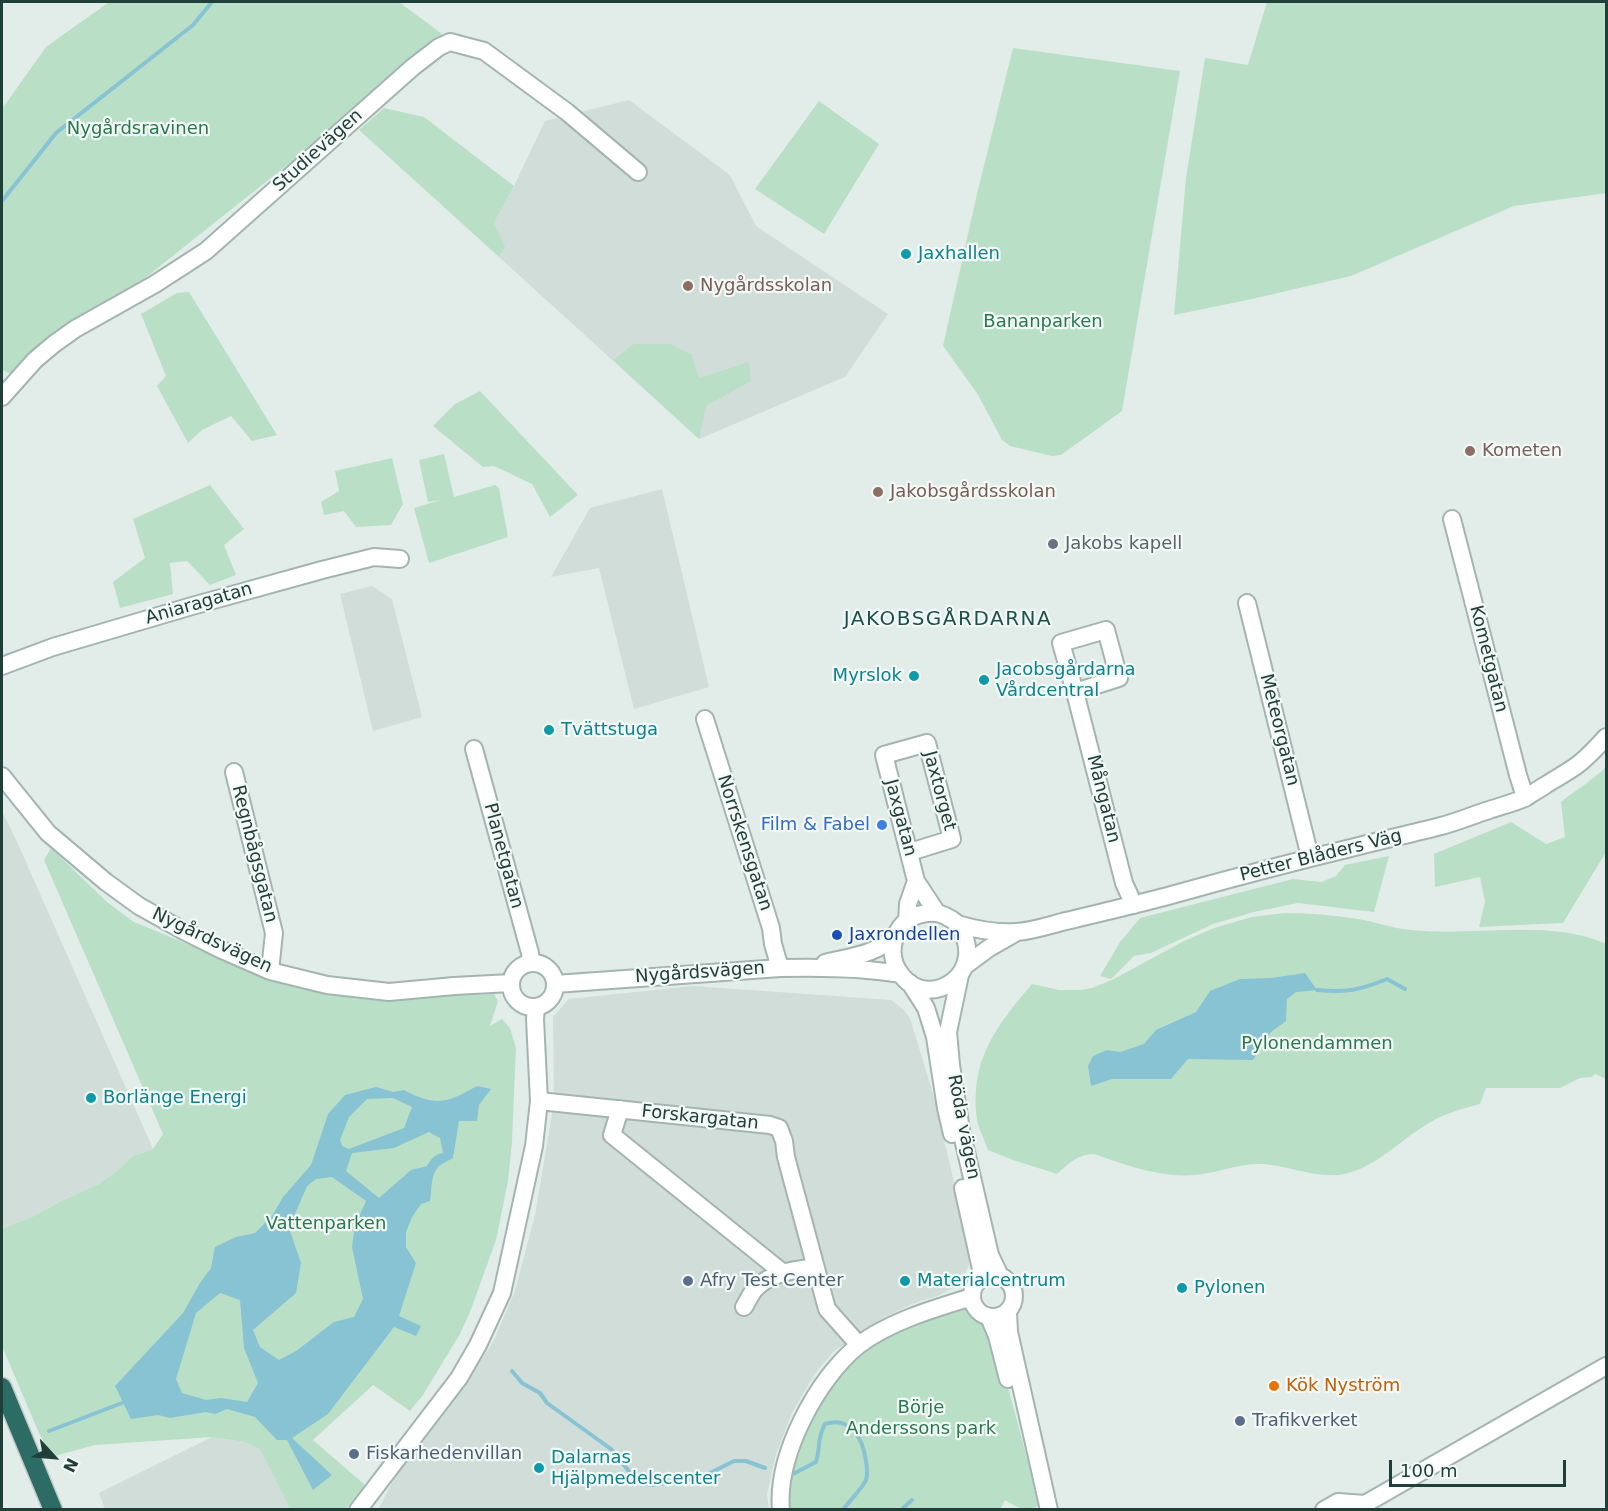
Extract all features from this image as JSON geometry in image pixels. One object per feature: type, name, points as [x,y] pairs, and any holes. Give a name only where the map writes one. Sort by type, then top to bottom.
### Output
[{"type":"highway","points":[[2,1387],[53,1509]]},
{"type":"highway","points":[[40,1482],[46,1509]]},
{"type":"street","name":"Studievägen","points":[[2,397],[35,360],[54,344],[75,329],[155,284],[206,251],[413,66],[450,42],[484,51],[567,112],[638,172]]},
{"type":"street","name":"Kometgatan","points":[[1452,519],[1525,797]]},
{"type":"street","name":"Aniaragatan","points":[[2,666],[53,647],[322,570],[374,557],[400,559]]},
{"type":"street","name":"Meteorgatan","points":[[1247,603],[1310,857]]},
{"type":"street","name":"Mångatan","points":[[1076,692],[1124,883],[1134,905]]},
{"type":"street","name":"Norrskensgatan","points":[[705,719],[771,928],[780,968]]},
{"type":"street","name":"Petter Blåders Väg","points":[[958,925],[1017,932],[1134,905],[1310,857],[1443,826],[1525,797],[1578,765],[1606,737]]},
{"type":"street","name":"Jaxtorget","points":[[884,755],[927,743],[952,839],[910,852]]},
{"type":"street","name":"Planetgatan","points":[[474,749],[531,963]]},
{"type":"street","name":"Jaxgatan","points":[[884,755],[916,880],[937,913]]},
{"type":"street","name":"Regnbågsgatan","points":[[234,772],[274,933],[270,971]]},
{"type":"street","name":"Nygårdsvägen","points":[[2,776],[48,833],[122,894],[182,930],[270,971],[327,985],[389,992],[511,983]]},
{"type":"street","name":"Jaxgatan","points":[[901,928],[916,880]]},
{"type":"street","points":[[926,913],[937,913],[949,917],[958,925],[968,944],[968,955],[963,970],[952,983],[931,989],[920,988],[905,979],[895,965],[892,955],[893,944],[901,928],[916,916],[926,913]]},
{"type":"street","name":"Nygårdsvägen","points":[[810,967],[873,950],[890,942],[901,928]]},
{"type":"street","name":"Petter Blåders Väg","points":[[963,970],[989,948],[1017,932]]},
{"type":"street","points":[[531,963],[545,966],[554,977],[552,996],[542,1005],[529,1006],[518,1001],[512,990],[511,983],[515,972],[525,964],[531,963]]},
{"type":"street","name":"Nygårdsvägen","points":[[555,984],[810,967],[876,970],[905,979]]},
{"type":"street","name":"Röda vägen","points":[[963,970],[948,1032],[951,1065],[962,1130],[990,1255],[1000,1276]]},
{"type":"street","name":"Röda vägen","points":[[905,979],[926,1008],[935,1037],[946,1108],[981,1269],[979,1280]]},
{"type":"street","points":[[358,1509],[459,1378],[478,1345],[502,1293],[534,1146],[539,1101],[536,1006]]},
{"type":"street","name":"Forskargatan","points":[[539,1101],[770,1125],[779,1128],[827,1310],[859,1345]]},
{"type":"street","name":"Forskargatan","points":[[620,1109],[612,1135],[782,1272]]},
{"type":"street","points":[[744,1307],[755,1288],[768,1279],[782,1272],[815,1267]]},
{"type":"street","points":[[1008,1312],[989,1317],[978,1311],[973,1304],[972,1297],[979,1280],[992,1275],[1000,1276],[1011,1285],[1014,1291],[1014,1302],[1008,1312],[1009,1332],[1049,1509]]},
{"type":"street","points":[[781,1509],[780,1495],[788,1454],[803,1416],[823,1384],[843,1361],[859,1345],[888,1326],[972,1297]]},
{"type":"street","points":[[989,1317],[997,1336],[1042,1509]]},
{"type":"street","points":[[1324,1509],[1338,1502],[1365,1504],[1606,1366]]},
{"type":"shaded area","name":"Nygårdsskolan","points":[[629,100],[730,175],[756,226],[888,314],[845,377],[699,439],[499,257],[504,247],[494,223],[545,121]]},
{"type":"shaded area","points":[[662,489],[709,687],[634,709],[599,568],[551,577],[590,508]]},
{"type":"shaded area","points":[[372,586],[392,599],[422,717],[373,731],[340,594]]},
{"type":"shaded area","points":[[2,811],[153,1149],[133,1156],[99,1184],[2,1229]]},
{"type":"shaded area","points":[[693,986],[891,1000],[903,1009],[910,1018],[934,1097],[960,1208],[969,1252],[969,1265],[962,1278],[955,1287],[940,1295],[912,1304],[881,1319],[833,1352],[814,1375],[792,1413],[776,1454],[767,1494],[769,1509],[378,1510],[396,1475],[488,1350],[515,1291],[535,1215],[554,1102],[553,1017],[569,999]]},
{"type":"shaded area","points":[[212,1437],[245,1442],[260,1448],[290,1509],[105,1509],[99,1493]]},
{"type":"green space","name":"Nygårdsravinen","points":[[109,2],[399,2],[442,34],[345,119],[140,282],[46,346],[16,376],[2,370],[2,109],[46,47]]},
{"type":"green space","points":[[1267,2],[1606,2],[1606,193],[1514,206],[1351,276],[1174,315],[1186,178],[1205,58],[1248,65]]},
{"type":"green space","name":"Bananparken","points":[[1013,48],[1180,71],[1122,411],[1061,455],[1052,456],[1010,446],[1002,440],[977,393],[943,346]]},
{"type":"green space","points":[[819,101],[879,144],[824,234],[755,189]]},
{"type":"green space","points":[[384,108],[424,117],[514,186],[494,223],[505,247],[499,257],[359,130]]},
{"type":"green space","points":[[189,292],[277,435],[252,441],[231,416],[202,430],[188,443],[157,386],[166,376],[141,314],[177,293]]},
{"type":"green space","points":[[634,344],[670,344],[691,354],[699,378],[749,362],[751,381],[706,406],[699,439],[613,360]]},
{"type":"green space","points":[[480,391],[578,495],[550,517],[532,484],[494,466],[483,467],[433,426],[455,404]]},
{"type":"green space","points":[[444,454],[454,497],[495,485],[499,488],[508,537],[429,563],[414,508],[440,500],[428,502],[419,460]]},
{"type":"green space","points":[[392,458],[403,504],[391,525],[356,527],[344,511],[324,515],[321,502],[339,491],[335,471]]},
{"type":"green space","points":[[210,485],[244,529],[224,545],[236,575],[210,585],[187,561],[170,563],[173,594],[120,608],[113,582],[145,558],[133,519]]},
{"type":"green space","points":[[1606,767],[1606,852],[1563,923],[1479,927],[1485,902],[1480,877],[1435,887],[1434,854],[1511,822],[1546,844],[1565,837],[1561,802]]},
{"type":"green space","name":"Vattenparken","points":[[51,848],[107,902],[134,922],[270,978],[384,995],[494,994],[498,1001],[490,1026],[502,1019],[510,1028],[516,1048],[508,1181],[496,1240],[460,1334],[423,1395],[410,1411],[373,1385],[313,1440],[365,1485],[346,1509],[290,1509],[260,1449],[245,1442],[212,1437],[95,1445],[51,1457],[38,1431],[2,1346],[2,1229],[99,1184],[133,1156],[153,1149],[163,1134],[44,860]]},
{"type":"green space","points":[[1389,856],[1374,912],[1298,903],[1254,912],[1213,924],[1151,953],[1134,956],[1111,979],[1100,976],[1120,942],[1140,918],[1293,879],[1321,882],[1336,876],[1345,865]]},
{"type":"green space","name":"Pylonendammen","points":[[1285,913],[1340,916],[1398,928],[1436,932],[1536,930],[1561,932],[1584,936],[1606,944],[1606,1079],[1595,1074],[1592,1077],[1580,1078],[1560,1088],[1486,1088],[1480,1104],[1435,1120],[1363,1168],[1341,1175],[1319,1174],[1263,1164],[1245,1165],[1195,1175],[1169,1175],[1143,1170],[1094,1154],[1078,1158],[1057,1174],[988,1150],[977,1120],[977,1080],[981,1062],[997,1030],[1032,984],[1059,990],[1092,988],[1214,928],[1252,917]]},
{"type":"green space","name":"Börje Anderssons park","points":[[972,1297],[977,1310],[989,1317],[1040,1506],[1021,1508],[1005,1500],[1000,1510],[781,1510],[803,1416],[859,1345]]},
{"type":"water","name":"Pylonendammen","points":[[1305,973],[1317,990],[1296,992],[1287,999],[1286,1021],[1271,1032],[1253,1060],[1188,1059],[1171,1079],[1112,1079],[1091,1086],[1088,1066],[1093,1056],[1107,1050],[1120,1052],[1144,1044],[1156,1030],[1196,1012],[1210,991],[1240,979],[1271,978]]},
{"type":"water","name":"Vattenparken","points":[[477,1086],[491,1089],[479,1105],[477,1121],[459,1121],[453,1158],[436,1170],[430,1201],[421,1204],[406,1232],[406,1247],[416,1263],[399,1316],[421,1326],[416,1336],[394,1327],[328,1414],[292,1438],[332,1475],[313,1490],[287,1440],[277,1440],[255,1417],[227,1409],[215,1414],[206,1412],[170,1418],[158,1415],[131,1419],[115,1386],[183,1313],[211,1268],[215,1247],[236,1237],[255,1233],[272,1216],[283,1197],[311,1165],[328,1114],[345,1095],[376,1087],[393,1092],[404,1090],[425,1099],[441,1101]],"holes":[[[393,1098],[412,1107],[404,1128],[349,1149],[342,1146],[340,1140],[349,1117],[367,1099]],[[429,1132],[440,1138],[443,1153],[433,1158],[427,1166],[411,1170],[379,1198],[346,1171],[352,1153],[394,1148]],[[332,1177],[366,1201],[355,1225],[352,1247],[363,1299],[354,1317],[334,1322],[296,1351],[279,1360],[260,1347],[253,1330],[296,1293],[301,1263],[289,1228],[307,1186],[316,1179]],[[220,1293],[240,1300],[244,1348],[258,1383],[247,1402],[221,1398],[206,1400],[182,1393],[176,1379],[196,1313]]]},
{"type":"waterway","points":[[2,201],[56,133],[193,25],[212,2]]},
{"type":"waterway","points":[[1317,990],[1353,990],[1387,979],[1405,989]]},
{"type":"waterway","points":[[512,1371],[522,1383],[540,1393],[547,1403],[611,1449],[636,1480],[651,1485],[698,1479],[734,1461],[746,1461],[765,1468]]},
{"type":"waterway","points":[[49,1431],[122,1403]]},
{"type":"waterway","points":[[793,1474],[816,1462],[820,1435],[825,1424],[834,1422],[849,1426],[862,1445],[867,1475],[862,1487],[843,1510]]},
{"type":"waterway","points":[[901,1510],[912,1500]]},
{"type":"place","name":"Jaxhallen","points":[[906,254]]},
{"type":"place","name":"Nygårdsskolan","points":[[688,286]]},
{"type":"place","name":"Kometen","points":[[1470,451]]},
{"type":"place","name":"Jakobsgårdsskolan","points":[[878,492]]},
{"type":"place","name":"Jakobs kapell","points":[[1053,544]]},
{"type":"place","name":"Myrslok","points":[[914,676]]},
{"type":"place","name":"Jacobsgårdarna Vårdcentral","points":[[984,680]]},
{"type":"place","name":"Tvättstuga","points":[[549,730]]},
{"type":"place","name":"Film & Fabel","points":[[882,825]]},
{"type":"place","name":"Jaxrondellen","points":[[837,935]]},
{"type":"place","name":"Borlänge Energi","points":[[91,1098]]},
{"type":"place","name":"Afry Test Center","points":[[688,1281]]},
{"type":"place","name":"Materialcentrum","points":[[905,1281]]},
{"type":"place","name":"Pylonen","points":[[1182,1288]]},
{"type":"place","name":"Kök Nyström","points":[[1274,1386]]},
{"type":"place","name":"Trafikverket","points":[[1240,1421]]},
{"type":"place","name":"Fiskarhedenvillan","points":[[354,1454]]},
{"type":"place","name":"Dalarnas Hjälpmedelscenter","points":[[539,1468]]},
{"type":"district","name":"JAKOBSGÅRDARNA","points":[[948,620]]}]
